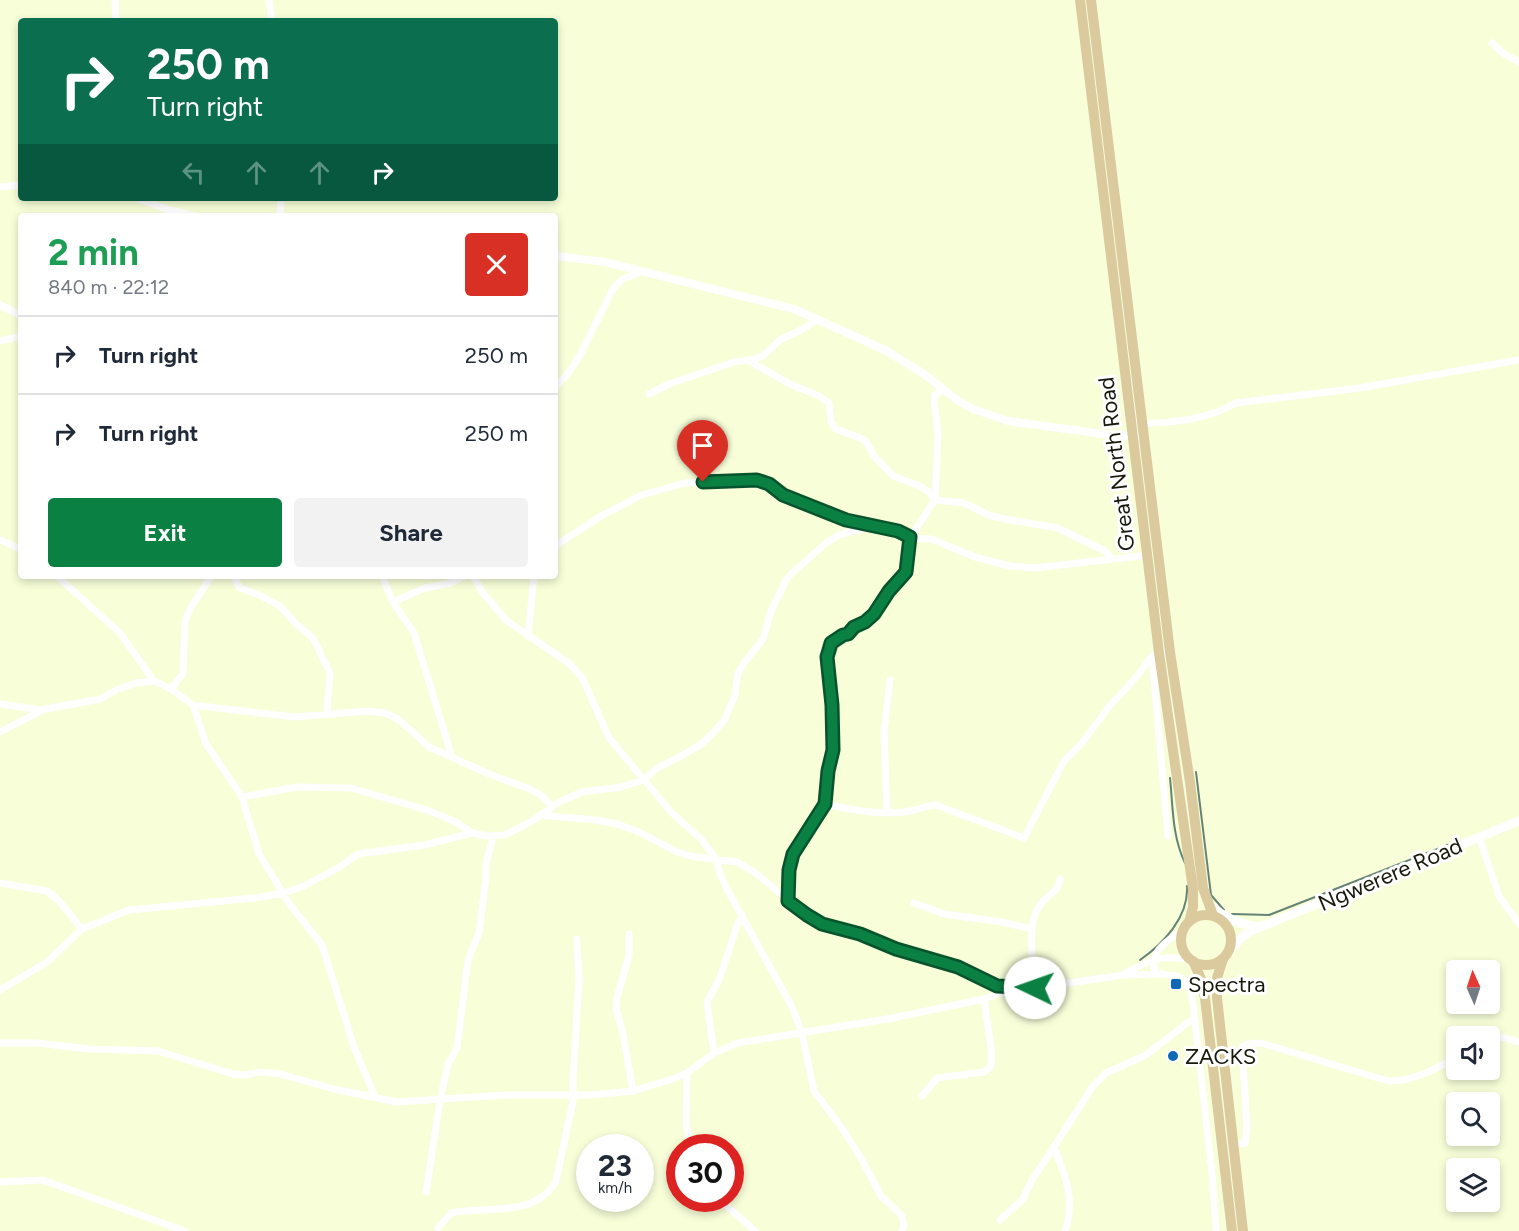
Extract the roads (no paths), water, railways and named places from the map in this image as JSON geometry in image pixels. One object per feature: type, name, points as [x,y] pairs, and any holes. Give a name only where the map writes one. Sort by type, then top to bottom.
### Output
[{"type":"main road","name":"Great North Road","points":[[1080,0],[1138,436],[1152,554],[1160,654],[1193,889],[1192,907],[1186,926]]},
{"type":"main road","name":"Great North Road","points":[[1091,0],[1142,424],[1138,436]]},
{"type":"main road","name":"Great North Road","points":[[1160,654],[1190,782],[1203,888],[1215,916]]},
{"type":"main road","name":"Ngwerere Road","points":[[1225,957],[1241,938],[1262,927],[1519,821]]},
{"type":"main road","points":[[1208,902],[1219,913],[1232,920]]},
{"type":"main road","points":[[1232,1231],[1205,998],[1201,979],[1193,961],[1183,949],[1182,939],[1186,926],[1200,915],[1215,916],[1262,927]]},
{"type":"main road","points":[[1215,916],[1226,924],[1231,936],[1231,944],[1216,988],[1244,1231]]},
{"type":"main road","points":[[1193,961],[1208,965],[1225,957]]},
{"type":"street","points":[[115,0],[116,18]]},
{"type":"street","points":[[269,0],[272,18]]},
{"type":"street","points":[[1492,43],[1504,54],[1519,62]]},
{"type":"street","points":[[0,186],[18,185]]},
{"type":"street","points":[[145,201],[183,213]]},
{"type":"street","points":[[558,256],[605,262],[794,309],[885,350],[974,409],[1008,421],[1103,434],[1138,436]]},
{"type":"street","points":[[558,385],[580,355],[613,289],[622,279],[641,272]]},
{"type":"street","points":[[0,305],[18,314]]},
{"type":"street","points":[[649,394],[669,384],[734,362],[756,359],[764,355],[780,340],[818,319]]},
{"type":"street","points":[[0,341],[18,337]]},
{"type":"street","points":[[747,360],[829,403],[831,422],[837,429],[865,440],[874,456],[893,476],[920,486],[935,500],[964,503],[991,516],[1058,528],[1105,550],[1113,560]]},
{"type":"street","points":[[1142,424],[1203,417],[1236,403],[1360,388],[1519,360]]},
{"type":"street","points":[[788,901],[789,870],[793,854],[825,804],[828,771],[833,750],[832,705],[827,657],[831,643],[865,622],[878,609],[889,591],[906,572],[910,537],[935,500],[938,451],[934,400],[936,395],[944,389]]},
{"type":"street","points":[[558,544],[601,516],[642,495],[685,483],[757,480],[769,484],[783,495],[814,508],[871,527],[898,531],[910,537],[932,538],[975,557],[1010,566],[1035,568],[1152,554]]},
{"type":"street","points":[[242,797],[297,787],[351,788],[427,810],[456,822],[472,833],[493,837],[505,835],[582,792],[621,787],[644,780],[656,769],[704,741],[724,721],[735,695],[738,673],[763,639],[771,611],[786,580],[826,543],[839,535],[871,527]]},
{"type":"street","points":[[0,540],[18,548]]},
{"type":"street","points":[[60,579],[120,633],[154,681],[171,689],[193,705],[295,717],[368,711],[385,713],[398,719],[429,747],[489,774],[530,789],[542,796],[552,807]]},
{"type":"street","points":[[171,689],[183,674],[185,621],[209,579]]},
{"type":"street","points":[[236,579],[240,588],[280,606],[313,638],[330,673],[327,713]]},
{"type":"street","points":[[383,579],[393,602],[414,633],[452,757]]},
{"type":"street","points":[[393,602],[424,588],[451,583],[458,579]]},
{"type":"street","points":[[475,579],[496,610],[528,636],[570,664],[583,679],[609,738],[672,813],[701,839],[716,859],[720,874],[791,1005],[802,1033],[814,1091],[842,1128],[862,1160],[880,1196],[902,1216],[904,1226],[902,1231]]},
{"type":"street","points":[[528,636],[534,579]]},
{"type":"street","points":[[825,804],[846,809],[910,812],[923,806],[936,805],[1024,838],[1064,761],[1083,743],[1108,708],[1160,654]]},
{"type":"street","points":[[1160,654],[1168,836]]},
{"type":"street","points":[[887,811],[884,733],[890,680]]},
{"type":"street","points":[[0,732],[41,710],[100,699],[136,683],[154,681]]},
{"type":"street","points":[[0,704],[41,710]]},
{"type":"street","points":[[193,705],[206,744],[242,797],[259,854],[291,906],[322,945],[354,1047],[375,1097]]},
{"type":"street","points":[[540,815],[617,824],[639,832],[677,852],[695,857],[737,862],[754,872],[788,901],[822,924],[860,934],[896,949],[958,967],[997,986],[1035,988],[1123,975],[1173,974],[1185,980],[1192,995],[1212,1173],[1216,1231]]},
{"type":"street","points":[[0,990],[46,962],[82,928],[129,910],[255,898],[284,893],[304,886],[338,868],[358,854],[424,845],[472,833]]},
{"type":"street","points":[[426,1192],[440,1100],[448,1064],[457,1048],[468,960],[479,933],[486,865],[493,837]]},
{"type":"street","points":[[1479,837],[1499,896],[1519,924]]},
{"type":"street","points":[[1035,988],[1032,929],[1038,907],[1057,890],[1060,879]]},
{"type":"street","points":[[0,883],[46,891],[59,901],[82,928]]},
{"type":"street","points":[[914,903],[944,914],[1002,922],[1032,929]]},
{"type":"street","points":[[714,1053],[707,1002],[720,980],[742,915]]},
{"type":"street","points":[[1162,974],[1155,971],[1153,958],[1159,949],[1186,926]]},
{"type":"street","points":[[630,934],[629,956],[616,1008],[633,1091]]},
{"type":"street","points":[[438,1228],[451,1213],[517,1207],[550,1191],[555,1181],[573,1095],[579,980],[577,939]]},
{"type":"street","points":[[1123,975],[1153,958],[1174,956],[1193,961]]},
{"type":"street","points":[[0,1043],[37,1043],[90,1049],[158,1051],[233,1074],[261,1072],[280,1074],[300,1081],[397,1102],[504,1095],[573,1095],[633,1091],[673,1079],[687,1073],[714,1053],[738,1043],[893,1018],[984,999],[1016,988]]},
{"type":"street","points":[[922,1096],[937,1078],[984,1072],[991,1066],[991,1048],[984,999]]},
{"type":"street","points":[[1000,1220],[1023,1199],[1032,1180],[1093,1086],[1106,1073],[1146,1055],[1194,1018]]},
{"type":"street","points":[[1500,1037],[1519,1042]]},
{"type":"street","points":[[1233,1144],[1245,1143],[1242,1047],[1248,1044],[1260,1043],[1280,1048],[1388,1081],[1421,1075],[1446,1063]]},
{"type":"street","points":[[687,1073],[686,1125],[688,1134]]},
{"type":"street","points":[[1054,1147],[1069,1190],[1068,1224],[1065,1231]]},
{"type":"street","points":[[0,1182],[43,1180],[185,1231]]},
{"type":"street","points":[[734,1212],[756,1231]]},
{"type":"waterway","points":[[1196,772],[1211,895],[1224,910]]},
{"type":"waterway","points":[[1170,778],[1175,832],[1185,863]]},
{"type":"waterway","points":[[1232,914],[1269,915],[1458,841]]},
{"type":"waterway","points":[[1140,960],[1173,929],[1184,908],[1187,886]]},
{"type":"place","name":"Spectra","points":[[1176,984]]},
{"type":"place","name":"ZACKS","points":[[1173,1056]]}]
